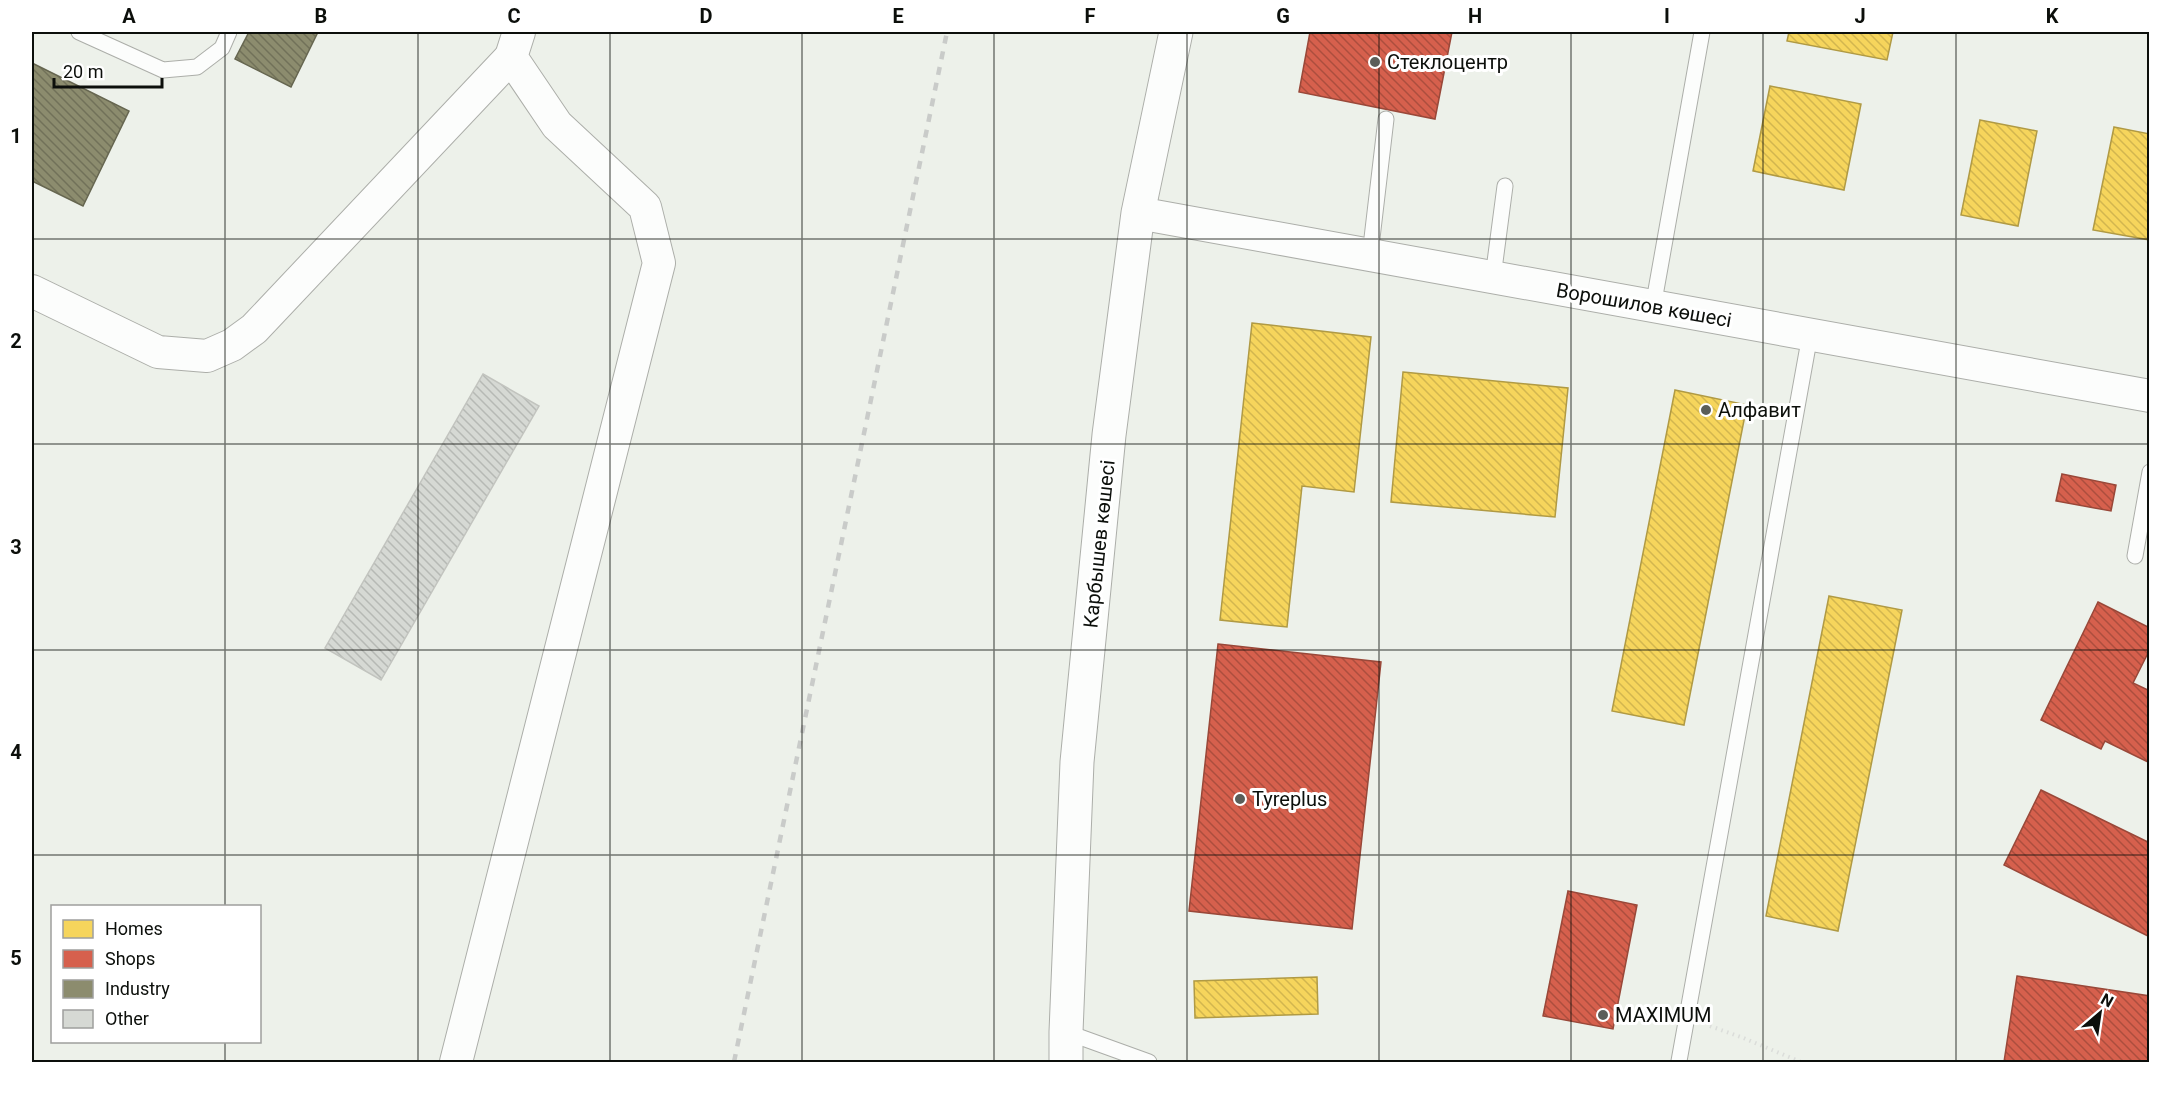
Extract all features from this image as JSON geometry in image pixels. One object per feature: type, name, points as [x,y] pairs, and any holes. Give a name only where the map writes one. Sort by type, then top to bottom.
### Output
[{"type":"main road","name":"Карбышев көшесі","points":[[1066,1047],[1077,762],[1109,435],[1137,213],[1176,32]]},
{"type":"street","points":[[32,291],[158,352],[207,356],[232,345],[254,329],[515,44],[557,125],[645,207],[659,263],[456,1062]]},
{"type":"street","name":"Ворошилов көшесі","points":[[1137,213],[2150,396]]},
{"type":"lane","points":[[79,32],[163,70],[197,67],[222,48],[229,32]]},
{"type":"lane","points":[[1653,307],[1702,32]]},
{"type":"lane","points":[[1370,255],[1386,119]]},
{"type":"lane","points":[[1493,278],[1505,186]]},
{"type":"lane","points":[[1678,1061],[1810,335]]},
{"type":"lane","points":[[2135,556],[2150,472]]},
{"type":"lane","points":[[1066,1047],[1149,1062]]},
{"type":"path","points":[[1686,1018],[1741,1037],[1801,1062]]},
{"type":"building: Homes","points":[[1789,32],[1893,32],[1887,60],[1787,41]]},
{"type":"building: Homes","points":[[1770,86],[1861,104],[1844,190],[1753,171]]},
{"type":"building: Homes","points":[[1980,120],[2037,131],[2018,226],[1961,215]]},
{"type":"building: Homes","points":[[2114,127],[2150,134],[2150,240],[2093,230]]},
{"type":"building: Homes","points":[[1252,323],[1371,337],[1354,492],[1302,486],[1287,627],[1220,620]]},
{"type":"building: Homes","points":[[1403,372],[1568,388],[1555,517],[1391,502]]},
{"type":"building: Homes","points":[[1675,390],[1747,405],[1684,725],[1612,711]]},
{"type":"building: Homes","points":[[1829,596],[1902,610],[1838,931],[1766,916]]},
{"type":"building: Homes","points":[[1317,977],[1318,1014],[1195,1018],[1194,981]]},
{"type":"building: Shops","name":"Стеклоцентр","points":[[1310,32],[1452,32],[1435,119],[1299,92]]},
{"type":"building: Shops","points":[[2062,474],[2116,485],[2111,511],[2056,501]]},
{"type":"building: Shops","points":[[2098,602],[2150,628],[2150,649],[2133,683],[2150,691],[2150,763],[2105,741],[2101,749],[2041,720]]},
{"type":"building: Shops","points":[[1218,644],[1381,662],[1352,929],[1189,911]]},
{"type":"building: Shops","points":[[2041,790],[2150,843],[2150,937],[2004,865]]},
{"type":"building: Shops","points":[[1568,891],[1637,905],[1613,1029],[1543,1016]]},
{"type":"building: Shops","points":[[2017,976],[2150,996],[2150,1062],[2004,1062]]},
{"type":"building: Industry","points":[[249,32],[318,32],[291,87],[235,59]]},
{"type":"building: Industry","points":[[32,63],[129,111],[83,206],[32,181]]},
{"type":"building: Other","points":[[483,374],[539,406],[381,680],[325,648]]},
{"type":"railway","points":[[734,1062],[947,32]]},
{"type":"place","name":"Стеклоцентр","points":[[1375,62]]},
{"type":"place","name":"Алфавит","points":[[1706,410]]},
{"type":"place","name":"Tyreplus","points":[[1240,799]]},
{"type":"place","name":"MAXIMUM","points":[[1603,1015]]}]
